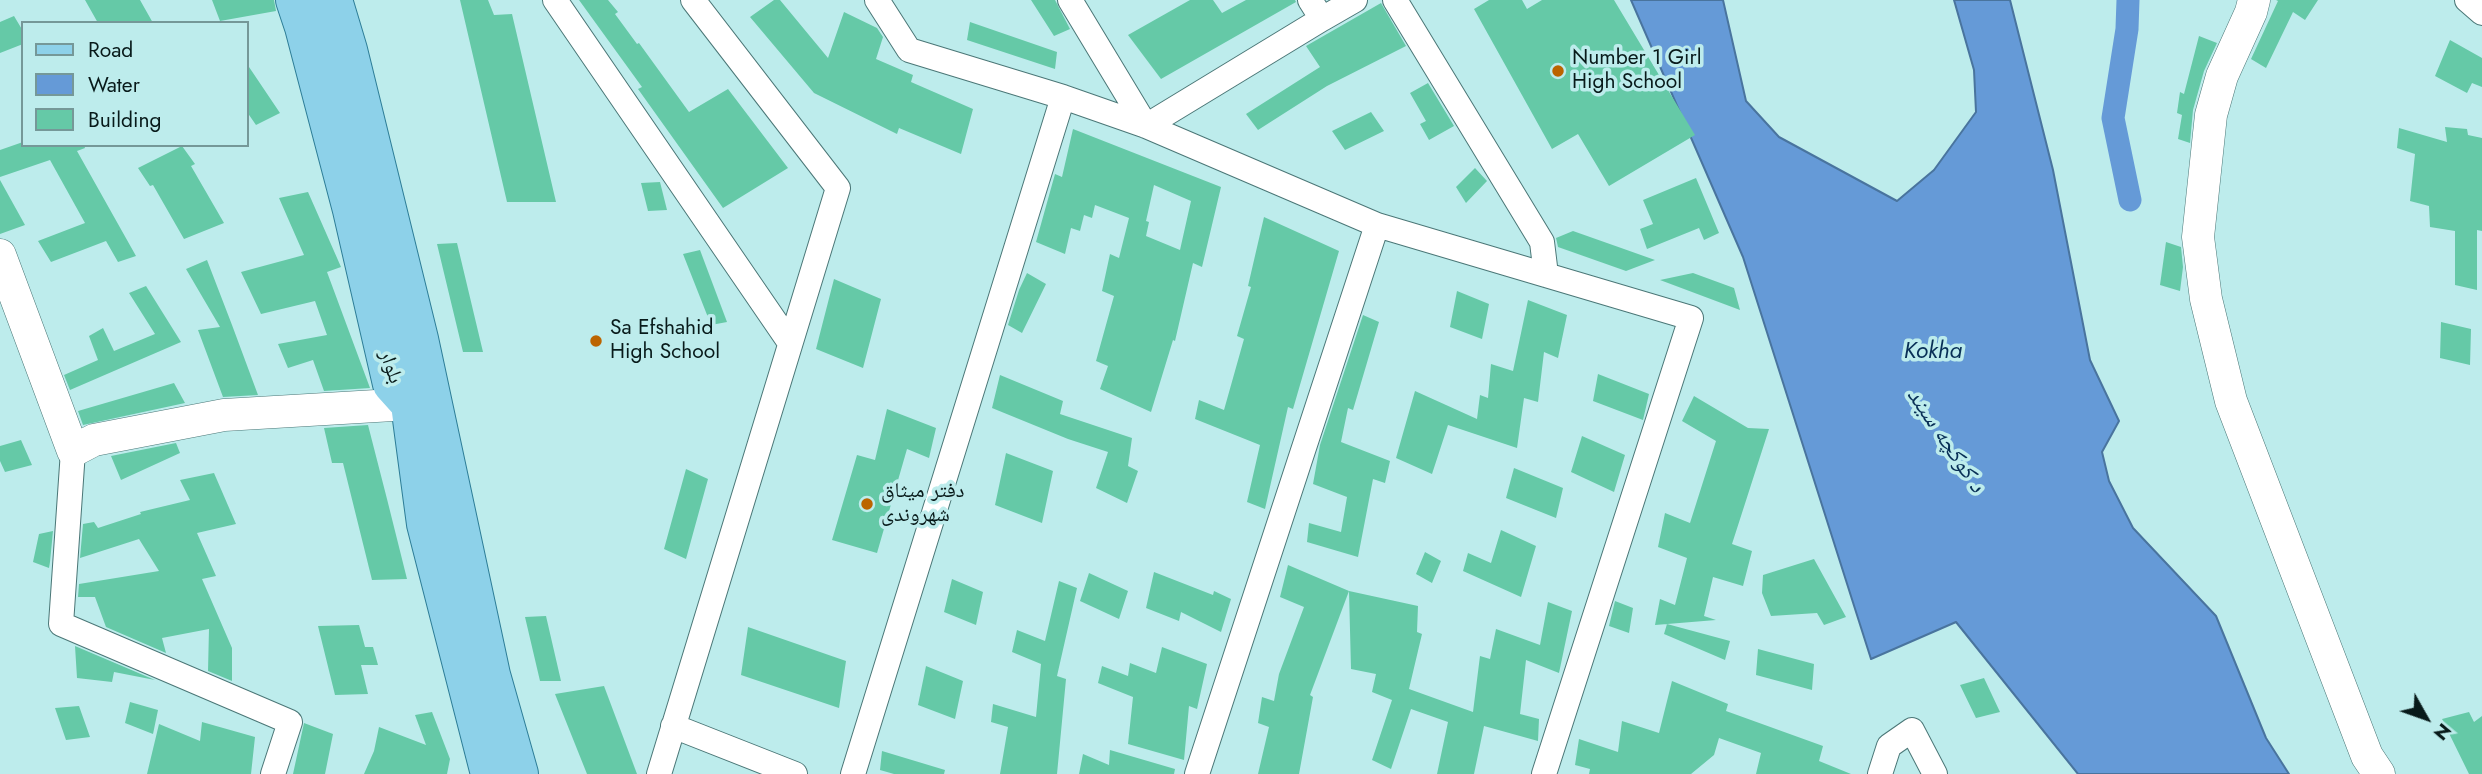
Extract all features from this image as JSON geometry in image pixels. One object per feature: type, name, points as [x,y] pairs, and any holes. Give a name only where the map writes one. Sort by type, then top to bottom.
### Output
[{"type":"main road","name":"بلوار","points":[[295,0],[352,210],[392,384],[410,404],[426,524],[479,678],[519,774]]},
{"type":"main road","name":"بلوار","points":[[333,0],[348,50],[419,339],[479,678],[490,774]]},
{"type":"street","points":[[555,0],[790,343]]},
{"type":"street","points":[[659,774],[838,188],[692,0]]},
{"type":"street","points":[[877,0],[909,50],[1063,97],[1146,126],[1377,225],[1691,318],[1544,774]]},
{"type":"street","points":[[1070,0],[1146,126]]},
{"type":"street","points":[[1146,126],[1316,10],[1355,0]]},
{"type":"street","points":[[1395,0],[1542,242],[1546,275]]},
{"type":"street","points":[[2254,0],[2222,76],[2211,115],[2198,237],[2206,299],[2231,401],[2367,756],[2379,774]]},
{"type":"street","points":[[2467,0],[2482,13]]},
{"type":"street","points":[[860,772],[1063,97]]},
{"type":"street","points":[[1196,774],[1377,225]]},
{"type":"street","points":[[0,255],[73,451],[61,624],[290,722],[273,774]]},
{"type":"street","points":[[73,451],[94,440],[224,415],[410,404]]},
{"type":"street","points":[[673,726],[795,774]]},
{"type":"street","points":[[1880,774],[1889,746],[1912,730],[1935,774]]},
{"type":"water","name":"Kokha","points":[[1631,0],[1723,0],[1746,101],[1779,137],[1897,201],[1934,170],[1976,112],[1974,70],[1954,0],[2010,0],[2053,170],[2090,360],[2119,421],[2102,452],[2109,481],[2133,528],[2216,616],[2266,738],[2289,774],[2078,774],[1956,622],[1871,659],[1743,257]]},
{"type":"building","points":[[85,0],[140,0],[152,21],[97,21]]},
{"type":"building","points":[[212,0],[274,0],[276,11],[220,21]]},
{"type":"building","points":[[460,0],[488,0],[494,15],[512,14],[556,202],[507,202]]},
{"type":"building","points":[[579,0],[608,0],[618,12],[615,14],[689,112],[728,89],[788,168],[723,208],[638,89],[642,87]]},
{"type":"building","points":[[774,0],[780,0],[828,58],[844,12],[877,28],[883,37],[876,59],[913,75],[911,82],[973,109],[961,154],[899,128],[897,134],[814,93],[750,17]]},
{"type":"building","points":[[1031,0],[1055,0],[1070,29],[1054,36]]},
{"type":"building","points":[[1190,0],[1213,0],[1222,13],[1246,0],[1296,2],[1161,79],[1128,35]]},
{"type":"building","name":"Number 1 Girl High School","points":[[1489,0],[1522,0],[1527,9],[1542,0],[1614,0],[1695,135],[1609,186],[1578,134],[1552,149],[1474,9]]},
{"type":"building","points":[[2276,0],[2318,0],[2305,20],[2293,12],[2266,68],[2251,59],[2278,1]]},
{"type":"building","points":[[1381,3],[1406,46],[1327,86],[1258,130],[1246,114],[1320,67],[1306,46]]},
{"type":"building","points":[[14,16],[21,28],[21,45],[0,53],[0,22]]},
{"type":"building","points":[[970,22],[1057,52],[1055,69],[967,40]]},
{"type":"building","points":[[2199,36],[2217,43],[2204,71],[2193,110],[2190,143],[2178,139],[2182,115],[2177,113],[2180,92],[2184,94]]},
{"type":"building","points":[[2450,40],[2482,58],[2482,87],[2472,83],[2467,93],[2435,76]]},
{"type":"building","points":[[248,65],[280,113],[256,125],[248,113]]},
{"type":"building","points":[[1428,83],[1454,126],[1429,140],[1420,124],[1426,121],[1410,93]]},
{"type":"building","points":[[1371,112],[1384,131],[1345,150],[1332,131]]},
{"type":"building","points":[[2445,127],[2467,129],[2468,135],[2482,138],[2482,231],[2477,230],[2477,290],[2455,285],[2455,231],[2430,227],[2429,206],[2410,201],[2415,154],[2397,148],[2399,128],[2447,142]]},
{"type":"building","points":[[1073,129],[1221,187],[1202,267],[1193,263],[1175,341],[1173,340],[1151,412],[1100,389],[1108,366],[1096,361],[1114,296],[1102,291],[1110,254],[1119,258],[1129,218],[1095,205],[1092,218],[1084,215],[1080,231],[1071,228],[1065,254],[1036,242],[1055,174],[1062,177]],"holes":[[[1154,185],[1191,201],[1180,250],[1146,236],[1149,222],[1146,221]]]},
{"type":"building","points":[[21,143],[21,147],[85,147],[77,151],[136,256],[118,262],[106,241],[51,262],[38,241],[85,223],[50,160],[0,177],[0,150]]},
{"type":"building","points":[[183,147],[195,164],[191,166],[224,223],[184,239],[153,185],[150,186],[138,168]]},
{"type":"building","points":[[1475,168],[1487,181],[1466,203],[1456,187]]},
{"type":"building","points":[[1696,178],[1719,233],[1704,240],[1699,228],[1647,249],[1640,229],[1653,224],[1643,200]]},
{"type":"building","points":[[0,180],[25,225],[0,234]]},
{"type":"building","points":[[660,182],[667,210],[648,211],[641,183]]},
{"type":"building","points":[[308,192],[341,267],[327,272],[370,388],[324,391],[313,360],[288,368],[278,344],[327,335],[315,301],[261,314],[241,272],[304,255],[279,198]]},
{"type":"building","points":[[1264,217],[1339,251],[1293,409],[1288,407],[1265,509],[1247,502],[1260,445],[1195,419],[1199,400],[1224,410],[1244,339],[1237,336],[1251,287],[1248,286]]},
{"type":"building","points":[[1573,231],[1655,260],[1626,271],[1558,247],[1556,238]]},
{"type":"building","points":[[2166,242],[2181,247],[2183,267],[2180,291],[2160,285]]},
{"type":"building","points":[[457,243],[483,352],[463,352],[437,244]]},
{"type":"building","points":[[700,250],[727,322],[711,325],[683,254]]},
{"type":"building","points":[[207,260],[258,395],[223,397],[198,330],[220,327],[186,269]]},
{"type":"building","points":[[1027,273],[1046,284],[1022,333],[1008,325]]},
{"type":"building","points":[[1693,273],[1734,288],[1740,310],[1660,280]]},
{"type":"building","points":[[834,279],[881,299],[863,368],[816,349]]},
{"type":"building","points":[[146,286],[181,342],[70,390],[64,375],[98,360],[89,336],[103,328],[114,351],[155,334],[129,293]]},
{"type":"building","points":[[1457,291],[1489,304],[1482,339],[1450,327]]},
{"type":"building","points":[[1528,300],[1567,315],[1558,358],[1544,352],[1538,402],[1524,398],[1517,448],[1448,425],[1432,474],[1396,458],[1415,391],[1477,419],[1480,395],[1488,398],[1491,364],[1513,371]]},
{"type":"building","points":[[1363,315],[1379,322],[1353,410],[1348,408],[1341,442],[1390,461],[1385,483],[1373,479],[1358,557],[1307,542],[1309,523],[1341,532],[1347,497],[1313,484],[1320,445]]},
{"type":"building","points":[[2441,322],[2471,329],[2470,365],[2440,358]]},
{"type":"building","points":[[1598,374],[1649,394],[1643,420],[1593,401]]},
{"type":"building","points":[[1000,375],[1063,401],[1060,414],[1132,438],[1128,466],[1138,471],[1127,503],[1096,488],[1108,452],[992,408]]},
{"type":"building","points":[[174,383],[185,403],[83,425],[78,411]]},
{"type":"building","points":[[1694,396],[1748,428],[1769,429],[1732,544],[1752,551],[1743,586],[1713,577],[1704,616],[1716,620],[1655,625],[1660,599],[1675,605],[1687,558],[1658,547],[1665,513],[1690,523],[1716,441],[1682,421]]},
{"type":"building","name":"دفتر میثاق شهروندی","points":[[887,409],[936,428],[929,458],[907,449],[877,553],[832,540],[857,455],[875,460]]},
{"type":"building","points":[[368,425],[407,579],[372,580],[343,463],[332,463],[324,428]]},
{"type":"building","points":[[1582,436],[1625,455],[1614,492],[1571,472]]},
{"type":"building","points":[[21,440],[32,465],[5,472],[0,461],[0,446]]},
{"type":"building","points":[[176,443],[180,453],[121,480],[111,456]]},
{"type":"building","points":[[1006,453],[1053,471],[1042,523],[995,505]]},
{"type":"building","points":[[1514,468],[1563,488],[1556,518],[1506,498]]},
{"type":"building","points":[[686,469],[708,479],[686,559],[664,549]]},
{"type":"building","points":[[214,473],[236,524],[197,533],[216,576],[202,579],[232,648],[232,681],[208,671],[209,629],[162,638],[166,653],[106,627],[95,597],[78,597],[79,584],[159,571],[139,539],[80,558],[83,524],[94,522],[98,528],[141,514],[140,512],[190,500],[180,480]]},
{"type":"building","points":[[1501,530],[1536,546],[1521,597],[1463,571],[1468,553],[1491,563]]},
{"type":"building","points":[[53,531],[49,568],[33,562],[39,534]]},
{"type":"building","points":[[1425,552],[1441,561],[1432,583],[1416,574]]},
{"type":"building","points":[[1814,559],[1846,617],[1824,625],[1817,613],[1771,616],[1762,593],[1763,575]]},
{"type":"building","points":[[1288,565],[1349,591],[1310,695],[1313,697],[1299,774],[1258,774],[1269,727],[1258,723],[1262,697],[1274,701],[1279,674],[1304,607],[1280,597]]},
{"type":"building","points":[[1154,572],[1213,595],[1214,591],[1231,599],[1221,632],[1181,612],[1179,621],[1146,608]]},
{"type":"building","points":[[1089,573],[1128,591],[1119,619],[1080,601]]},
{"type":"building","points":[[952,579],[983,592],[976,625],[944,612]]},
{"type":"building","points":[[1059,581],[1077,588],[1057,676],[1066,679],[1057,774],[1000,774],[1008,727],[991,722],[993,704],[1036,717],[1041,664],[1012,652],[1017,630],[1045,641]]},
{"type":"building","points":[[1349,591],[1418,606],[1417,632],[1422,634],[1409,689],[1473,712],[1480,656],[1490,659],[1496,629],[1540,645],[1548,602],[1572,611],[1559,673],[1526,660],[1520,714],[1539,719],[1538,741],[1484,726],[1474,774],[1437,774],[1448,722],[1411,709],[1391,769],[1372,760],[1392,700],[1372,692],[1376,674],[1351,669]]},
{"type":"building","points":[[1615,601],[1633,608],[1629,633],[1609,626]]},
{"type":"building","points":[[546,616],[561,681],[540,681],[525,617]]},
{"type":"building","points":[[1667,624],[1730,641],[1725,660],[1664,634]]},
{"type":"building","points":[[359,625],[365,647],[373,647],[378,665],[361,665],[368,694],[335,695],[318,626]]},
{"type":"building","points":[[748,627],[846,661],[839,708],[741,675]]},
{"type":"building","points":[[75,646],[155,680],[114,672],[112,682],[77,678]]},
{"type":"building","points":[[1162,647],[1207,664],[1197,709],[1189,706],[1184,760],[1128,744],[1133,697],[1098,683],[1102,666],[1128,676],[1130,663],[1156,673]]},
{"type":"building","points":[[1758,649],[1814,664],[1812,690],[1756,675]]},
{"type":"building","points":[[926,666],[963,681],[955,719],[918,705]]},
{"type":"building","points":[[1984,678],[2000,712],[1976,718],[1960,685]]},
{"type":"building","points":[[1672,681],[1728,704],[1726,711],[1823,746],[1819,761],[1851,774],[1756,774],[1761,753],[1719,738],[1714,755],[1691,774],[1589,774],[1590,769],[1575,765],[1579,739],[1618,752],[1622,721],[1659,733]]},
{"type":"building","points":[[604,686],[637,774],[587,774],[555,694]]},
{"type":"building","points":[[130,702],[158,710],[153,734],[125,723]]},
{"type":"building","points":[[79,706],[90,737],[66,740],[55,708]]},
{"type":"building","points":[[432,712],[450,759],[447,774],[364,774],[374,751],[379,727],[426,745],[415,715]]},
{"type":"building","points":[[2469,712],[2474,722],[2482,716],[2482,774],[2469,774],[2442,719]]},
{"type":"building","points":[[202,722],[255,737],[251,774],[147,774],[159,724],[200,741]]},
{"type":"building","points":[[304,723],[333,734],[325,774],[293,774]]},
{"type":"building","points":[[1110,750],[1175,769],[1174,774],[1079,774],[1083,754],[1109,765]]},
{"type":"building","points":[[882,751],[945,770],[944,774],[894,774],[880,770]]},
{"type":"waterway","points":[[2128,0],[2127,29],[2113,118],[2130,200]]},
{"type":"place","name":"Number 1 Girl High School","points":[[1558,71]]},
{"type":"place","name":"Sa Efshahid High School","points":[[596,341]]},
{"type":"place","name":"دفتر میثاق شهروندی","points":[[867,504]]},
{"type":"water label","name":"د کوکچه سیند","points":[[1945,441]]}]
